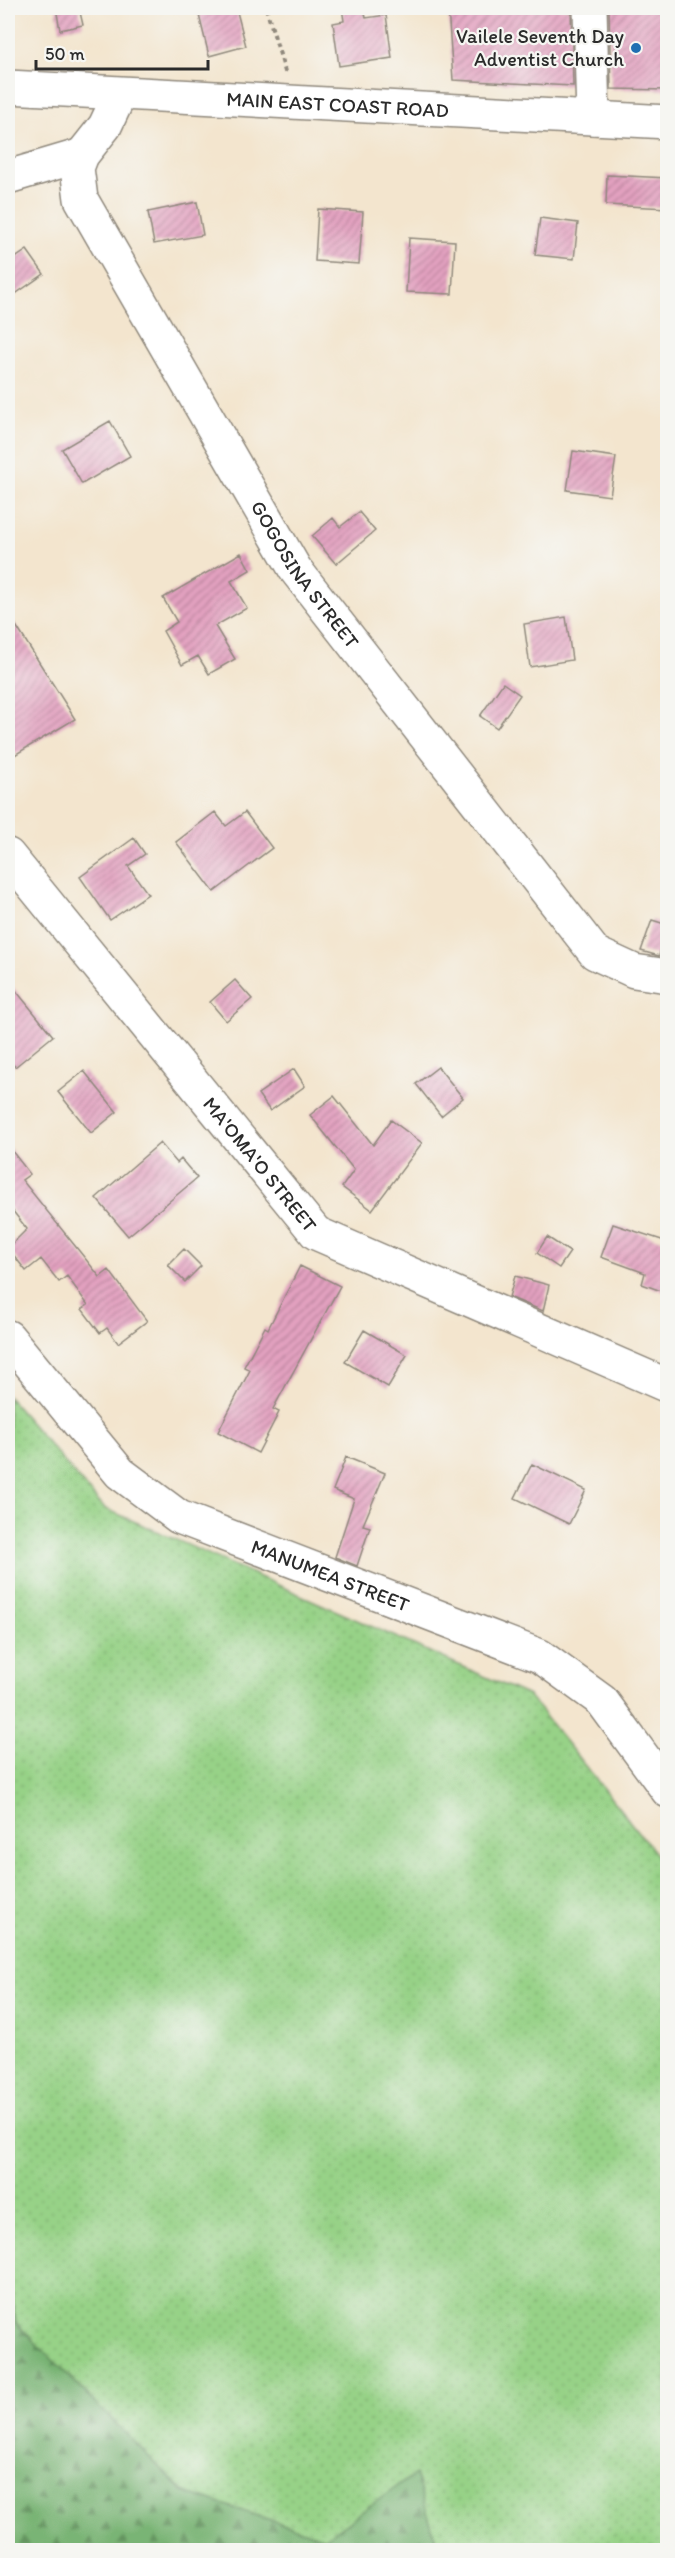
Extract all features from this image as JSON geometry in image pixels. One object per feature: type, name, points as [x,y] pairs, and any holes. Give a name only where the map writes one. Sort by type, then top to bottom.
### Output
[{"type":"street","points":[[590,8],[593,118]]},
{"type":"street","name":"MAIN EAST COAST ROAD","points":[[8,87],[668,122]]},
{"type":"street","points":[[8,177],[82,155],[105,126],[120,94]]},
{"type":"street","name":"GOGOSINA STREET","points":[[82,155],[77,168],[81,199],[295,569],[596,953],[634,971],[668,976]]},
{"type":"street","name":"MA'OMA'O STREET","points":[[8,855],[316,1233],[668,1386]]},
{"type":"street","name":"MANUMEA STREET","points":[[8,1337],[120,1473],[179,1517],[540,1656],[602,1701],[668,1791]]},
{"type":"path","points":[[266,8],[293,102]]},
{"type":"green space","points":[[8,1397],[104,1508],[529,1696],[667,1868],[667,2550],[8,2550]]},
{"type":"green space","points":[[8,2265],[16,2323],[183,2491],[325,2538],[415,2474],[439,2550],[8,2550]]},
{"type":"building","points":[[56,8],[79,8],[83,25],[60,30]]},
{"type":"building","points":[[236,8],[246,46],[209,56],[199,15]]},
{"type":"building","points":[[342,8],[364,8],[366,18],[386,15],[392,58],[339,66],[333,23],[344,21]]},
{"type":"building","points":[[448,8],[571,8],[573,86],[453,80]]},
{"type":"building","name":"Vailele Seventh Day Adventist Church","points":[[609,8],[668,8],[668,90],[611,89]]},
{"type":"building","points":[[607,175],[668,178],[668,208],[606,205]]},
{"type":"building","points":[[197,202],[203,235],[154,244],[148,212]]},
{"type":"building","points":[[318,209],[363,212],[359,264],[315,261]]},
{"type":"building","points":[[540,218],[578,223],[574,259],[535,255]]},
{"type":"building","points":[[409,238],[455,241],[452,294],[406,292]]},
{"type":"building","points":[[27,250],[44,274],[8,299],[8,263]]},
{"type":"building","points":[[110,421],[130,456],[82,484],[62,449]]},
{"type":"building","points":[[573,451],[616,457],[610,496],[567,490]]},
{"type":"building","points":[[359,512],[375,531],[336,564],[312,536],[333,518],[340,527]]},
{"type":"building","points":[[241,553],[250,570],[231,581],[247,608],[215,626],[235,659],[209,674],[198,656],[182,665],[163,631],[177,622],[163,598]]},
{"type":"building","points":[[8,613],[75,719],[8,759]]},
{"type":"building","points":[[566,617],[572,660],[530,667],[524,624]]},
{"type":"building","points":[[503,683],[520,695],[497,728],[480,716]]},
{"type":"building","points":[[215,812],[226,826],[245,812],[272,848],[214,892],[176,842]]},
{"type":"building","points":[[134,838],[145,854],[128,866],[148,894],[110,920],[80,877]]},
{"type":"building","points":[[652,920],[668,925],[659,956],[641,951]]},
{"type":"building","points":[[235,980],[252,999],[226,1021],[210,1002]]},
{"type":"building","points":[[8,981],[53,1036],[15,1067],[8,1058]]},
{"type":"building","points":[[438,1067],[463,1098],[441,1116],[416,1084]]},
{"type":"building","points":[[294,1069],[305,1086],[270,1111],[258,1094]]},
{"type":"building","points":[[84,1071],[117,1112],[91,1133],[58,1092]]},
{"type":"building","points":[[334,1096],[373,1145],[391,1120],[422,1143],[372,1210],[342,1187],[354,1170],[310,1115]]},
{"type":"building","points":[[160,1143],[177,1163],[181,1159],[197,1178],[128,1236],[96,1198]]},
{"type":"building","points":[[8,1146],[30,1174],[22,1180],[100,1277],[109,1270],[147,1321],[118,1343],[107,1328],[100,1333],[82,1309],[88,1305],[67,1276],[59,1282],[41,1259],[26,1271],[8,1248],[27,1229],[8,1205]]},
{"type":"building","points":[[613,1224],[668,1242],[668,1280],[664,1292],[642,1284],[645,1273],[601,1257]]},
{"type":"building","points":[[547,1237],[570,1252],[559,1268],[537,1253]]},
{"type":"building","points":[[184,1249],[201,1266],[185,1282],[168,1265]]},
{"type":"building","points":[[300,1266],[340,1286],[273,1409],[279,1412],[258,1453],[218,1432],[250,1370],[244,1367],[265,1327],[268,1329]]},
{"type":"building","points":[[515,1276],[549,1285],[543,1311],[509,1297]]},
{"type":"building","points":[[364,1330],[407,1355],[388,1387],[345,1362]]},
{"type":"building","points":[[346,1457],[385,1473],[363,1525],[370,1527],[357,1566],[335,1557],[354,1499],[333,1490]]},
{"type":"building","points":[[532,1464],[586,1490],[569,1524],[515,1498]]},
{"type":"place","name":"Vailele Seventh Day Adventist Church","points":[[636,48]]}]
